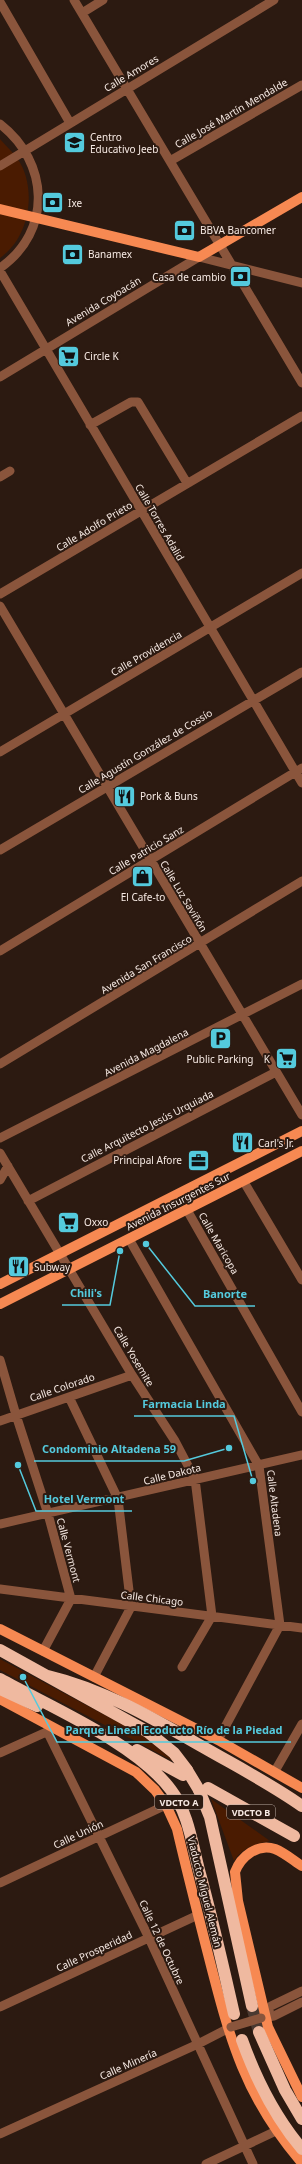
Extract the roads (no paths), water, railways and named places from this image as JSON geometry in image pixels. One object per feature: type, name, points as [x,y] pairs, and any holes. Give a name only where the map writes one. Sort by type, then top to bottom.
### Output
[{"type":"highway","name":"Viaducto Miguel Alemán","points":[[1,1649],[148,1732],[174,1753],[185,1772],[204,1789],[252,2006]]},
{"type":"highway","name":"VDCTO B","points":[[48,1676],[70,1681],[116,1701],[222,1757],[302,1806]]},
{"type":"highway","name":"Viaducto Miguel Alemán","points":[[0,1679],[101,1733],[154,1771],[178,1801],[190,1834],[234,2014]]},
{"type":"highway","points":[[0,1689],[29,1703],[60,1712]]},
{"type":"highway","points":[[101,1733],[185,1772]]},
{"type":"highway","name":"VDCTO B","points":[[204,1789],[294,1836]]},
{"type":"highway","points":[[224,1882],[238,1898],[232,1918]]},
{"type":"highway","points":[[258,2032],[285,2090],[302,2119]]},
{"type":"highway","points":[[242,2040],[270,2103],[287,2130],[302,2148]]},
{"type":"main road","name":"Avenida Coyoacán","points":[[199,258],[302,197]]},
{"type":"main road","points":[[0,209],[199,258]]},
{"type":"main road","name":"Avenida Insurgentes Sur","points":[[0,1284],[302,1131]]},
{"type":"main road","name":"Avenida Insurgentes Sur","points":[[0,1304],[244,1182],[302,1151]]},
{"type":"main road","points":[[0,1629],[218,1740],[302,1788]]},
{"type":"main road","name":"Viaducto Miguel Alemán","points":[[0,1699],[51,1730],[136,1772],[155,1790],[166,1805],[177,1829],[198,1915],[241,2067],[276,2131],[302,2163]]},
{"type":"main road","points":[[302,1866],[275,1849],[257,1850],[246,1855],[235,1872],[238,1898],[263,2017],[302,2097]]},
{"type":"street","points":[[74,0],[302,383]]},
{"type":"street","points":[[82,13],[103,0]]},
{"type":"street","name":"Calle Amores","points":[[0,166],[274,0]]},
{"type":"street","points":[[0,2],[70,123]]},
{"type":"street","name":"Calle José Martín Mendalde","points":[[170,161],[302,85]]},
{"type":"street","points":[[0,124],[18,140],[25,150],[32,164],[38,184],[36,218],[29,236],[18,252],[0,268]]},
{"type":"street","points":[[199,258],[302,283]]},
{"type":"street","name":"Avenida Coyoacán","points":[[0,377],[199,258]]},
{"type":"street","name":"Calle Torres Adalid","points":[[0,271],[253,700],[299,770],[302,783]]},
{"type":"street","points":[[90,425],[131,402],[138,402],[187,484]]},
{"type":"street","name":"Calle Adolfo Prieto","points":[[0,594],[302,416]]},
{"type":"street","points":[[0,478],[10,471]]},
{"type":"street","name":"Calle Providencia","points":[[0,752],[302,573]]},
{"type":"street","name":"Calle Luz Saviñón","points":[[0,606],[302,1115]]},
{"type":"street","name":"Calle Agustín González de Cossío","points":[[0,850],[302,672]]},
{"type":"street","name":"Calle Patricio Sanz","points":[[0,951],[299,770]]},
{"type":"street","name":"Avenida San Francisco","points":[[0,1064],[302,881]]},
{"type":"street","name":"Avenida Magdalena","points":[[0,1138],[302,984]]},
{"type":"street","name":"Calle Arquitecto Jesús Urquiada","points":[[28,1201],[276,1072]]},
{"type":"street","name":"Calle Yosemite","points":[[0,1153],[132,1375],[175,1441],[195,1479],[212,1616]]},
{"type":"street","points":[[0,1180],[8,1166]]},
{"type":"street","points":[[244,1182],[302,1280]]},
{"type":"street","name":"Calle Maricopa","points":[[187,1210],[302,1412]]},
{"type":"street","name":"Calle Altadena","points":[[129,1239],[259,1466],[280,1625]]},
{"type":"street","name":"Calle Vermont","points":[[0,1360],[48,1514],[71,1599]]},
{"type":"street","name":"Calle Colorado","points":[[0,1421],[132,1375]]},
{"type":"street","points":[[69,1397],[118,1498],[131,1607],[94,1677]]},
{"type":"street","name":"Calle Dakota","points":[[0,1524],[302,1455]]},
{"type":"street","name":"Calle Chicago","points":[[0,1589],[302,1628]]},
{"type":"street","points":[[43,1651],[71,1599]]},
{"type":"street","points":[[182,1667],[212,1616]]},
{"type":"street","points":[[218,1740],[280,1625]]},
{"type":"street","points":[[275,1772],[302,1724]]},
{"type":"street","points":[[0,1754],[51,1730]]},
{"type":"street","name":"Calle 12 de Octubre","points":[[51,1730],[253,2164]]},
{"type":"street","name":"Calle Unión","points":[[0,1883],[166,1805]]},
{"type":"street","name":"Calle Prosperidad","points":[[0,2007],[198,1915]]},
{"type":"street","points":[[263,2017],[271,2006],[302,1991]]},
{"type":"street","name":"Calle Minería","points":[[0,2134],[198,2044],[229,2028],[263,2017],[274,2016],[302,2002]]},
{"type":"street","points":[[206,2164],[276,2131]]},
{"type":"tunnel","points":[[252,2006],[259,2032]]},
{"type":"place","name":"Centro Educativo Jeeb","points":[[74,143]]},
{"type":"place","name":"Ixe","points":[[53,203]]},
{"type":"place","name":"BBVA Bancomer","points":[[184,230]]},
{"type":"place","name":"Banamex","points":[[73,254]]},
{"type":"place","name":"Casa de cambio","points":[[241,277]]},
{"type":"place","name":"Circle K","points":[[68,356]]},
{"type":"place","name":"Pork & Buns","points":[[125,796]]},
{"type":"place","name":"El Cafe-to","points":[[143,877]]},
{"type":"place","name":"Public Parking","points":[[220,1039]]},
{"type":"place","name":"K","points":[[286,1059]]},
{"type":"place","name":"Carl's Jr.","points":[[242,1143]]},
{"type":"place","name":"Principal Afore","points":[[198,1160]]},
{"type":"place","name":"Oxxo","points":[[69,1222]]},
{"type":"place","name":"Banorte","points":[[146,1244]]},
{"type":"place","name":"Chili's","points":[[120,1251]]},
{"type":"place","name":"Subway","points":[[18,1267]]},
{"type":"place","name":"Condominio Altadena 59","points":[[229,1448]]},
{"type":"place","name":"Hotel Vermont","points":[[18,1465]]},
{"type":"place","name":"Farmacia Linda","points":[[253,1481]]},
{"type":"place","name":"Parque Lineal Ecoducto Río de la Piedad","points":[[23,1677]]}]
